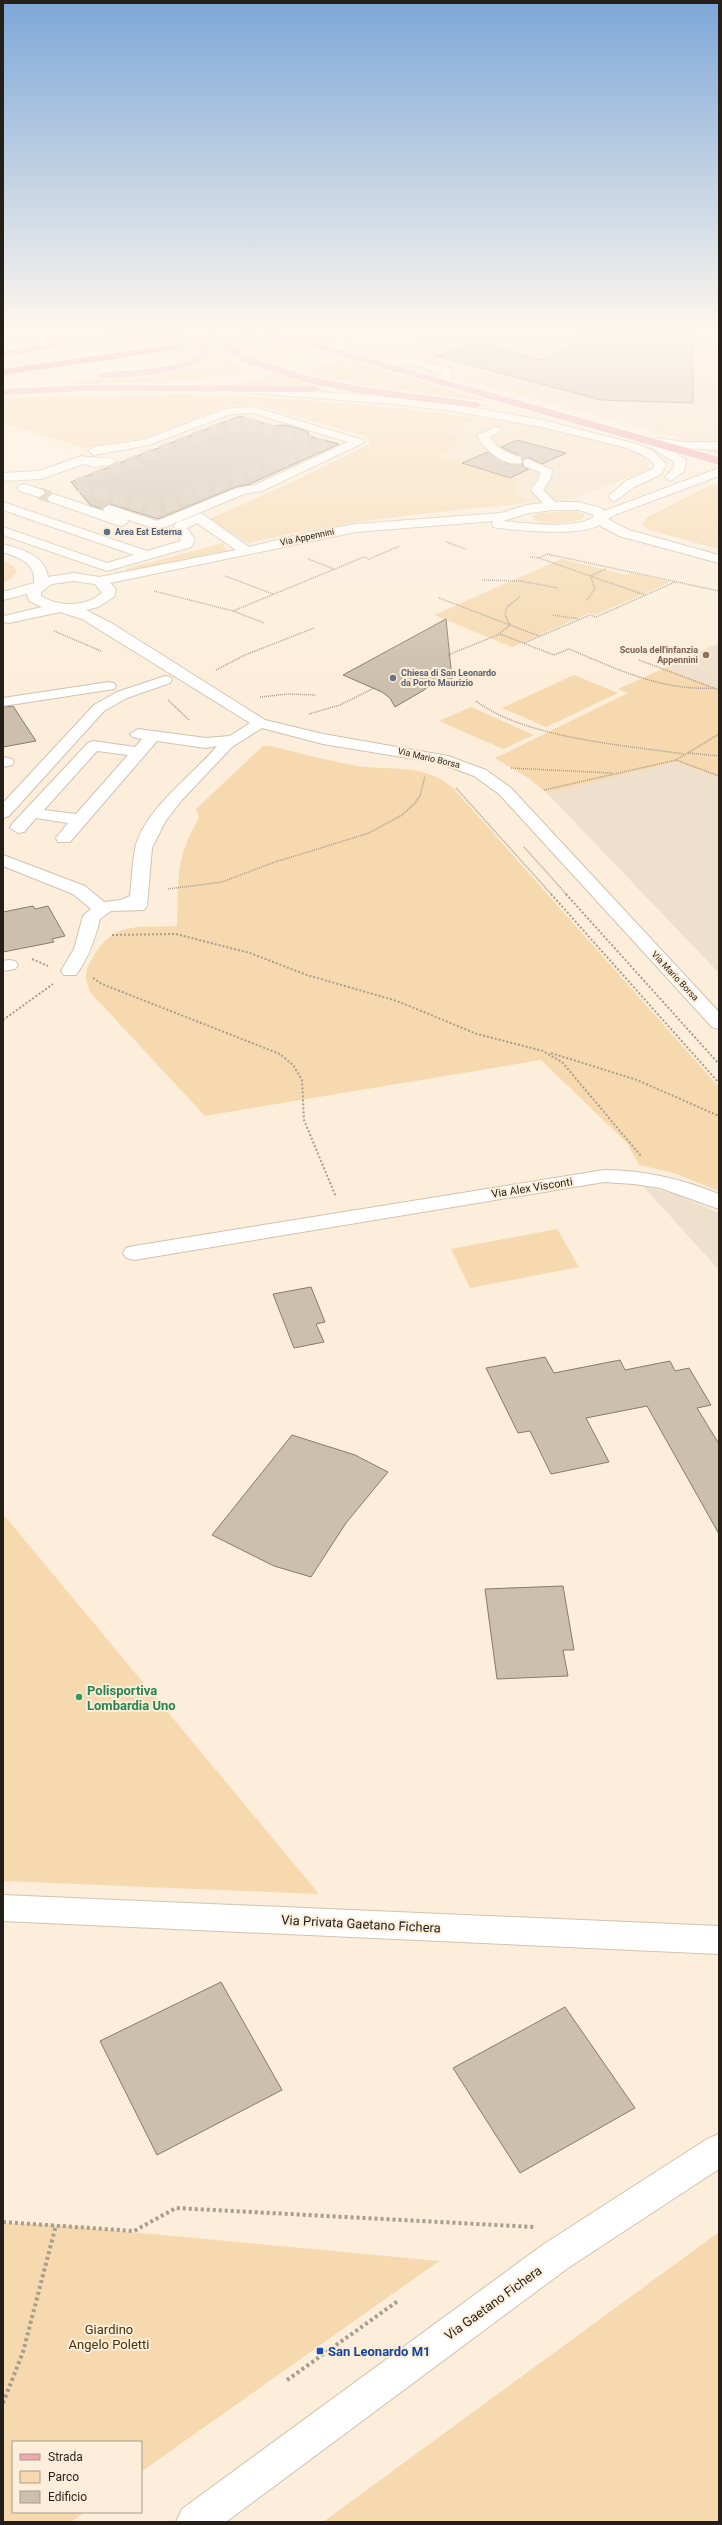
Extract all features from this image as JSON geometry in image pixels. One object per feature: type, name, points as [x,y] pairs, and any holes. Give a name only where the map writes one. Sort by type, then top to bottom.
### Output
[{"type":"main road","points":[[686,451],[717,459]]},
{"type":"street","points":[[3,477],[41,475],[90,458],[116,451]]},
{"type":"street","points":[[3,490],[24,488],[90,458],[109,461],[131,451]]},
{"type":"street","points":[[109,510],[158,525],[241,491],[258,488],[340,451]]},
{"type":"street","points":[[496,451],[506,457],[523,461],[546,470],[545,478],[537,490],[552,506]]},
{"type":"street","points":[[615,497],[630,484],[658,471],[660,464],[650,455],[641,451]]},
{"type":"street","name":"Via Appennini","points":[[664,451],[680,460],[680,468],[674,482],[674,493],[665,500],[632,519],[636,530],[669,547]]},
{"type":"street","name":"Via Appennini","points":[[560,528],[590,525],[600,518],[717,459]]},
{"type":"street","name":"Via Appennini","points":[[693,482],[719,472]]},
{"type":"street","name":"Via Appennini","points":[[582,507],[674,482],[693,482],[719,478]]},
{"type":"street","points":[[24,488],[39,493]]},
{"type":"street","points":[[3,531],[107,567],[186,544],[189,540],[180,528],[198,518],[256,493],[258,488]]},
{"type":"street","points":[[53,498],[186,544]]},
{"type":"street","points":[[3,506],[149,556]]},
{"type":"street","name":"Via Appennini","points":[[3,596],[37,590],[66,577],[99,581],[356,528],[492,518],[518,513],[527,509],[552,506],[582,507],[598,511],[600,518],[607,525],[624,533],[669,547]]},
{"type":"street","points":[[518,513],[518,520],[527,525]]},
{"type":"street","points":[[198,518],[247,551]]},
{"type":"street","name":"Via Appennini","points":[[64,607],[88,605],[106,596],[286,548],[354,534],[440,527],[527,525],[560,528],[669,547],[719,559]]},
{"type":"street","points":[[3,548],[32,559],[38,564],[42,573],[37,590],[28,607],[6,620]]},
{"type":"street","points":[[99,581],[107,585],[106,596],[100,613],[108,627]]},
{"type":"street","points":[[37,590],[43,604],[64,607]]},
{"type":"street","points":[[6,620],[64,607]]},
{"type":"street","name":"Via Mario Borsa","points":[[64,607],[87,616],[108,627],[260,723],[324,739],[442,759],[488,777],[505,791],[719,1023]]},
{"type":"street","points":[[3,813],[99,708],[122,695],[165,680]]},
{"type":"street","points":[[3,702],[109,686]]},
{"type":"street","points":[[3,860],[83,892],[96,905],[108,907],[138,902],[144,848],[157,821],[175,798],[232,740],[260,723]]},
{"type":"street","points":[[135,733],[206,743],[232,740]]},
{"type":"street","points":[[64,838],[153,736]]},
{"type":"street","points":[[18,828],[93,746],[139,752]]},
{"type":"street","points":[[32,813],[80,820]]},
{"type":"street","points":[[70,971],[83,949],[92,916],[108,907]]},
{"type":"street","name":"Via Alex Visconti","points":[[134,1253],[339,1209],[604,1176],[626,1175],[660,1180],[719,1202]]},
{"type":"street","name":"Via Privata Gaetano Fichera","points":[[3,1908],[719,1940]]},
{"type":"street","name":"Via Gaetano Fichera","points":[[195,2522],[556,2256],[719,2150]]},
{"type":"path","points":[[440,540],[466,549]]},
{"type":"path","points":[[233,610],[364,557],[369,559],[401,545]]},
{"type":"path","points":[[538,558],[547,554],[626,573],[629,571],[719,591]]},
{"type":"path","points":[[302,557],[334,569]]},
{"type":"path","points":[[530,557],[538,558],[646,595]]},
{"type":"path","points":[[590,576],[607,568]]},
{"type":"path","points":[[224,575],[273,594]]},
{"type":"path","points":[[587,600],[594,596],[596,590],[596,585],[590,576]]},
{"type":"path","points":[[482,580],[520,581],[558,588]]},
{"type":"path","points":[[524,643],[590,614],[596,616],[676,582]]},
{"type":"path","points":[[152,590],[233,610],[264,623]]},
{"type":"path","points":[[510,625],[505,611],[509,603],[521,596]]},
{"type":"path","points":[[439,598],[539,636]]},
{"type":"path","points":[[553,615],[580,619]]},
{"type":"path","points":[[448,655],[500,634],[510,625]]},
{"type":"path","points":[[213,672],[245,655],[314,628]]},
{"type":"path","points":[[52,630],[106,654]]},
{"type":"path","points":[[500,634],[554,655],[569,649],[660,683],[696,689],[714,688]]},
{"type":"path","points":[[639,660],[719,690]]},
{"type":"path","points":[[303,715],[340,705],[374,688]]},
{"type":"path","points":[[253,698],[288,694],[316,695]]},
{"type":"path","points":[[167,699],[190,721]]},
{"type":"path","points":[[476,701],[486,710],[549,732],[684,754]]},
{"type":"path","points":[[544,790],[676,760],[719,734]]},
{"type":"path","points":[[688,752],[719,756]]},
{"type":"path","points":[[676,760],[719,776]]},
{"type":"path","points":[[509,768],[617,773]]},
{"type":"path","points":[[168,889],[222,882],[269,864],[340,844],[370,832],[398,818],[415,803],[423,790],[423,781],[427,773]]},
{"type":"path","points":[[455,786],[719,1083]]},
{"type":"path","points":[[521,845],[719,1064]]},
{"type":"path","points":[[108,907],[110,918],[104,933],[131,936],[176,934],[239,950],[307,976],[397,1001],[477,1034],[543,1051],[637,1079],[680,1096],[719,1116]]},
{"type":"path","points":[[3,1020],[70,971]]},
{"type":"path","points":[[91,976],[102,984],[280,1054],[292,1062],[304,1089],[302,1113],[304,1120],[339,1209]]},
{"type":"path","points":[[543,1051],[562,1062],[643,1158]]},
{"type":"path","points":[[3,2222],[134,2231],[147,2226],[162,2213],[176,2208],[534,2227]]},
{"type":"path","points":[[3,2403],[23,2352],[56,2225]]},
{"type":"path","points":[[287,2380],[398,2301]]},
{"type":"shaded area","points":[[448,451],[633,451],[644,456],[650,469],[567,501],[528,503],[516,495],[514,488],[518,480],[437,456]]},
{"type":"shaded area","points":[[719,451],[719,458],[694,452]]},
{"type":"shaded area","name":"Scuola dell'infanzia Appennini","points":[[719,643],[719,689],[665,668]]},
{"type":"shaded area","points":[[676,762],[719,778],[719,973],[547,793]]},
{"type":"shaded area","points":[[643,1186],[677,1195],[719,1213],[719,1270]]},
{"type":"green space","points":[[355,451],[448,451],[437,456],[518,480],[514,488],[516,495],[528,503],[352,523],[283,535],[248,543],[209,519],[284,486]]},
{"type":"green space","points":[[719,484],[719,549],[649,530],[642,524],[646,518],[711,485]]},
{"type":"green space","points":[[571,511],[584,514],[584,518],[567,522],[546,523],[535,521],[532,516],[540,513]]},
{"type":"green space","points":[[223,543],[228,553],[130,572],[125,569]]},
{"type":"green space","points":[[561,559],[627,575],[631,573],[670,582],[595,615],[589,613],[512,647],[434,615]]},
{"type":"green space","points":[[3,561],[12,565],[17,571],[13,577],[3,583]]},
{"type":"green space","points":[[665,668],[719,689],[719,778],[676,762],[547,793],[527,777],[495,758],[628,693],[618,689]]},
{"type":"green space","points":[[574,675],[618,693],[546,727],[502,708]]},
{"type":"green space","points":[[471,707],[534,735],[503,749],[439,721]]},
{"type":"green space","points":[[263,746],[271,746],[357,766],[419,771],[442,780],[453,788],[719,1087],[719,1191],[674,1173],[639,1165],[627,1143],[541,1060],[205,1116],[90,992],[86,974],[90,962],[101,945],[119,931],[140,927],[177,926],[179,871],[185,847],[199,818],[196,809]]},
{"type":"green space","points":[[557,1229],[579,1267],[470,1288],[451,1249]]},
{"type":"green space","name":"Polisportiva Lombardia Uno","points":[[3,1514],[319,1894],[3,1881]]},
{"type":"green space","name":"Giardino Angelo Poletti","points":[[3,2223],[56,2225],[439,2261],[142,2471],[142,2441],[12,2441],[12,2513],[84,2513],[71,2522],[3,2522]]},
{"type":"green space","points":[[719,2232],[719,2522],[323,2522]]},
{"type":"building","points":[[151,451],[324,451],[250,484],[236,487],[158,519],[109,504],[102,509],[90,505],[71,482]]},
{"type":"building","points":[[510,451],[558,451],[566,453],[542,464],[529,458],[522,460],[521,456]]},
{"type":"building","points":[[488,452],[508,464],[522,463],[523,467],[529,469],[510,478],[462,463]]},
{"type":"building","name":"Chiesa di San Leonardo da Porto Maurizio","points":[[446,619],[452,679],[435,681],[424,690],[395,707],[390,698],[382,692],[343,675]]},
{"type":"building","points":[[13,706],[36,741],[3,747],[3,707]]},
{"type":"building","points":[[33,906],[35,909],[48,906],[65,936],[52,939],[54,942],[3,952],[3,912]]},
{"type":"building","points":[[311,1287],[325,1322],[316,1324],[324,1342],[294,1348],[273,1294]]},
{"type":"building","points":[[545,1357],[554,1373],[620,1360],[625,1370],[670,1361],[675,1371],[689,1368],[711,1405],[697,1408],[719,1444],[719,1534],[647,1406],[586,1418],[609,1462],[551,1474],[530,1431],[518,1433],[486,1368]]},
{"type":"building","points":[[292,1435],[355,1455],[388,1472],[346,1523],[311,1577],[274,1566],[212,1535]]},
{"type":"building","points":[[563,1586],[574,1650],[563,1650],[568,1676],[497,1679],[485,1589]]},
{"type":"building","points":[[221,1982],[282,2090],[157,2155],[100,2041]]},
{"type":"building","points":[[565,2007],[635,2108],[520,2173],[453,2068]]},
{"type":"tunnel","points":[[163,451],[75,485],[155,510],[306,451]]},
{"type":"tunnel","points":[[39,493],[53,498]]},
{"type":"place","name":"Area Est Esterna","points":[[107,532]]},
{"type":"place","name":"Scuola dell'infanzia Appennini","points":[[706,655]]},
{"type":"place","name":"Chiesa di San Leonardo da Porto Maurizio","points":[[393,678]]},
{"type":"place","name":"Polisportiva Lombardia Uno","points":[[79,1697]]},
{"type":"place","name":"San Leonardo M1","points":[[320,2351]]}]
